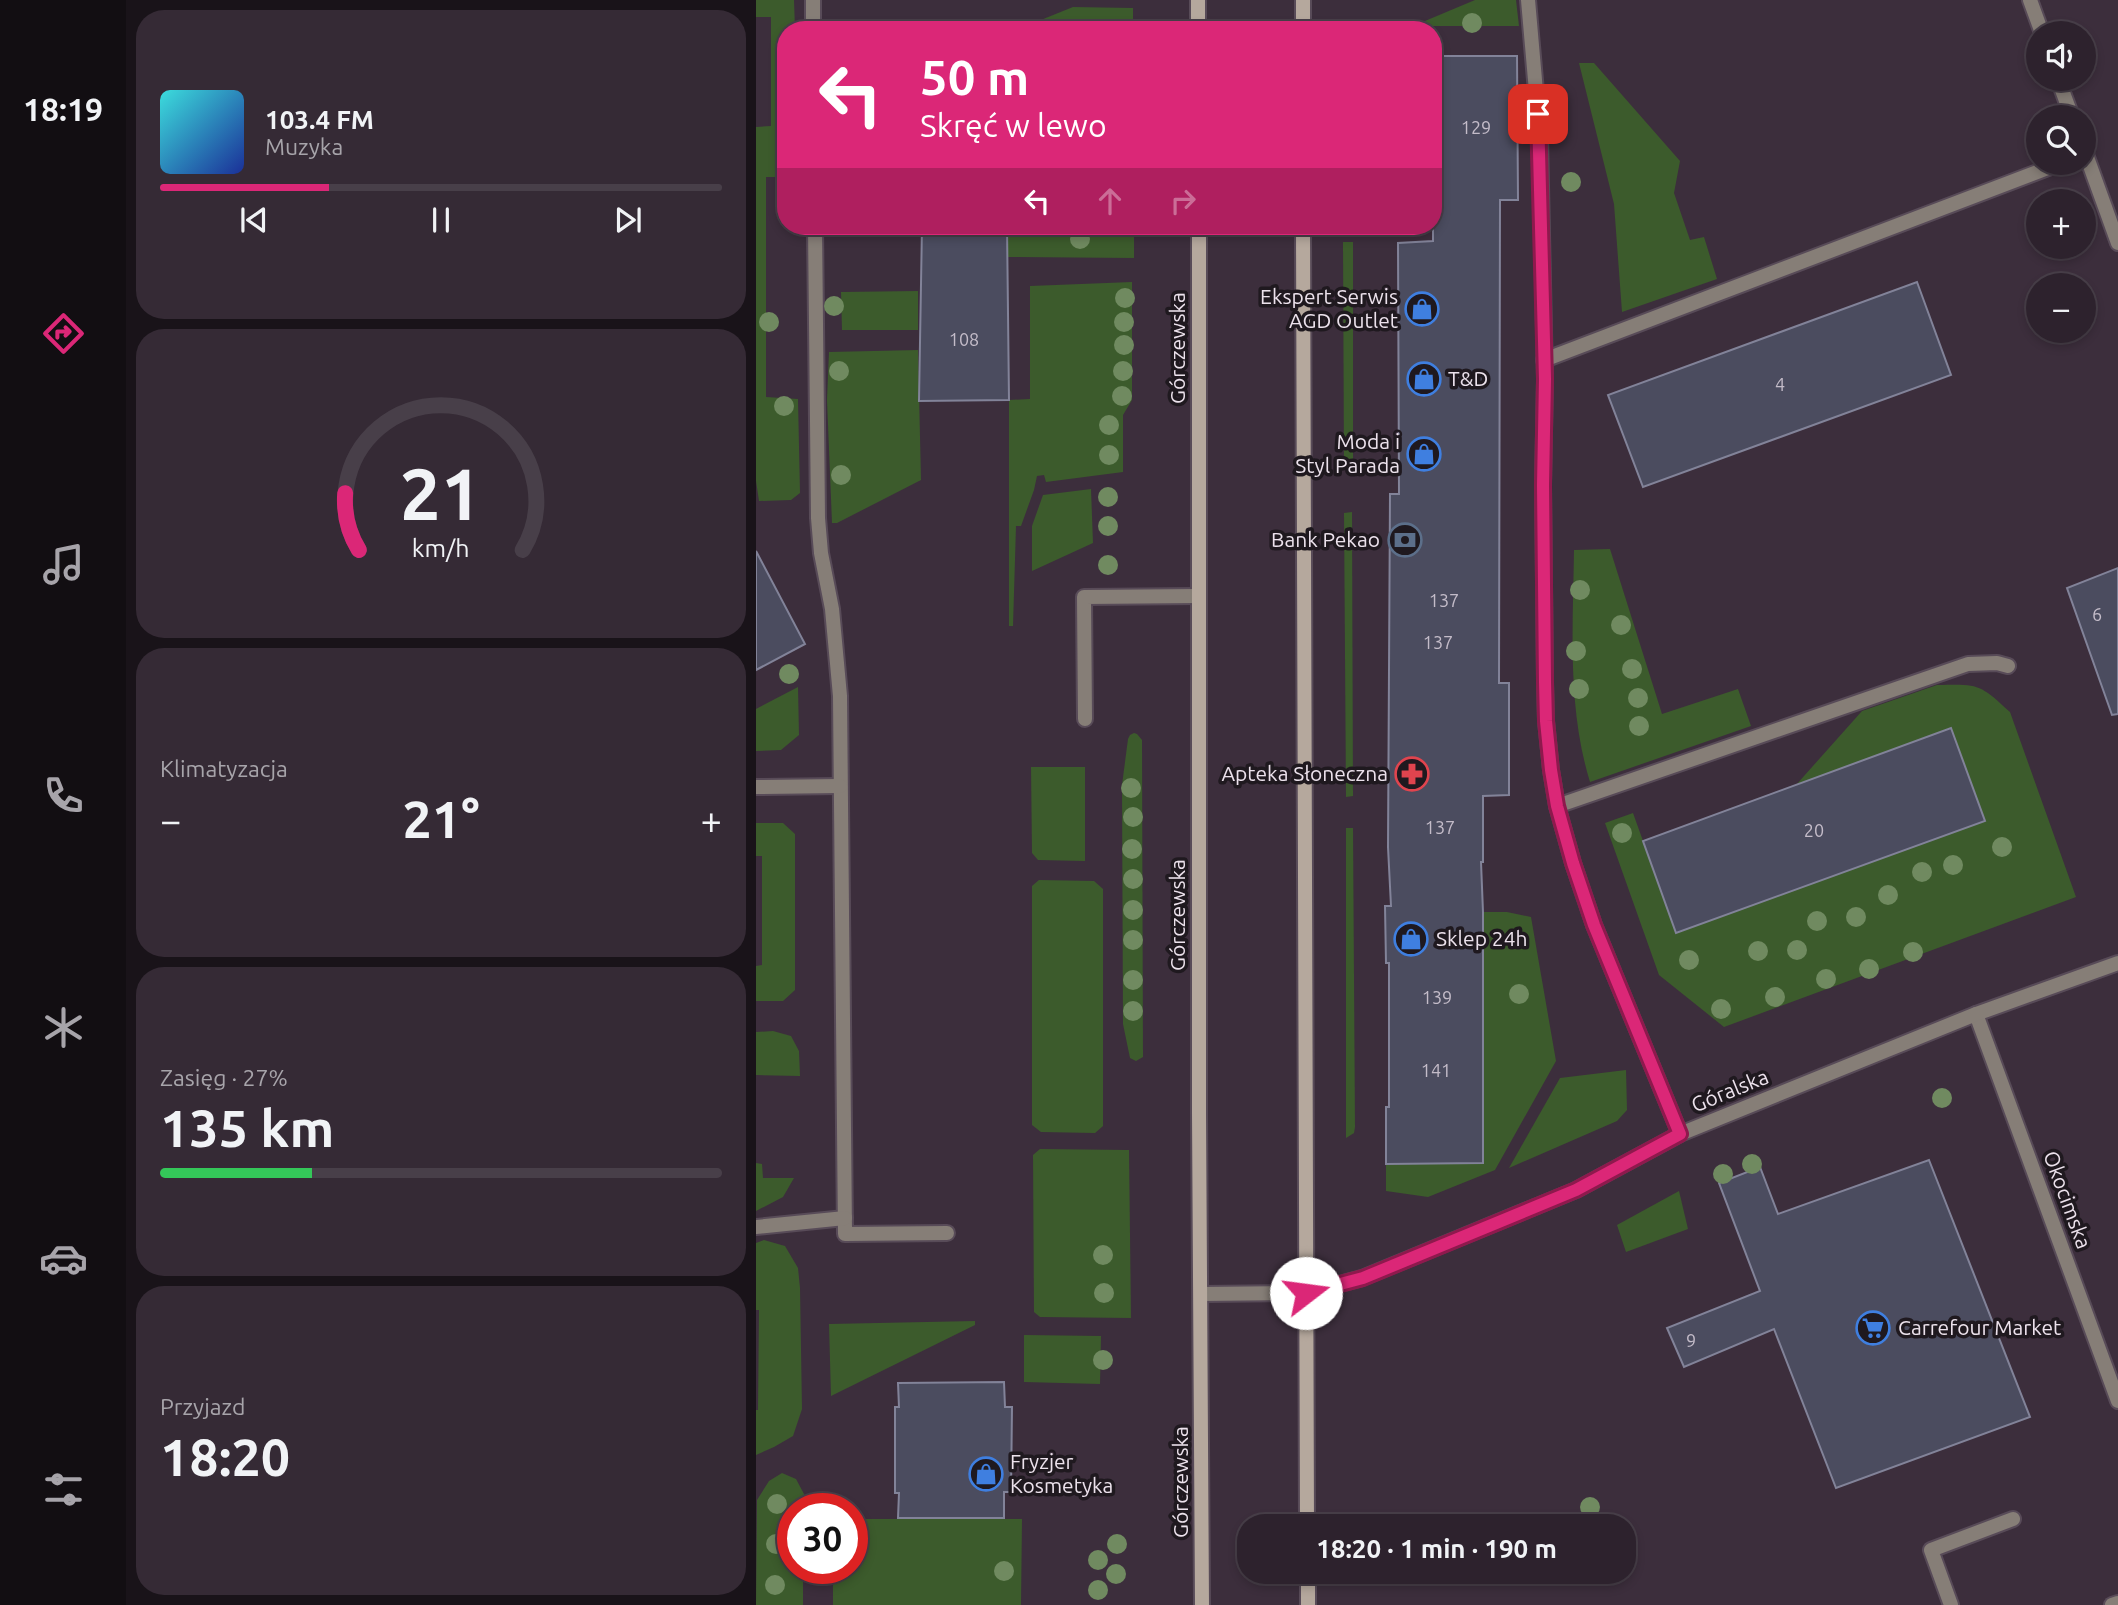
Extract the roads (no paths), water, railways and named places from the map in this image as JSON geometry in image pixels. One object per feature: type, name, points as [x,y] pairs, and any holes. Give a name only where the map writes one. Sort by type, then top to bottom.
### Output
[{"type":"main road","points":[[1198,0],[1198,21]]},
{"type":"main road","points":[[1303,0],[1303,21]]},
{"type":"main road","name":"Górczewska","points":[[1199,235],[1202,1605]]},
{"type":"main road","points":[[1303,235],[1307,1514]]},
{"type":"main road","points":[[1308,1584],[1308,1605]]},
{"type":"street","points":[[813,0],[813,21]]},
{"type":"street","points":[[1528,0],[1540,137],[1546,721],[1551,770],[1557,806],[1594,925],[1680,1134]]},
{"type":"street","points":[[2030,0],[2038,21]]},
{"type":"street","points":[[1544,360],[2030,175]]},
{"type":"street","points":[[2093,175],[2118,243]]},
{"type":"street","points":[[815,235],[818,518],[821,553],[838,654],[840,696],[845,1234],[947,1233]]},
{"type":"street","points":[[1085,719],[1084,597],[1199,596]]},
{"type":"street","points":[[1557,806],[1968,664],[1997,663],[2008,666]]},
{"type":"street","points":[[756,787],[840,786]]},
{"type":"street","name":"Góralska","points":[[1200,1294],[1306,1293],[1363,1278],[1576,1190],[1680,1134],[1976,1014],[2118,963]]},
{"type":"street","name":"Okocimska","points":[[1976,1014],[2118,1401]]},
{"type":"street","points":[[756,1227],[845,1218]]},
{"type":"street","points":[[1951,1605],[1931,1550],[2013,1519]]},
{"type":"street","points":[[2112,1605],[2118,1602]]},
{"type":"place","name":"Ekspert Serwis AGD Outlet","points":[[1422,309]]},
{"type":"place","name":"T&D","points":[[1424,379]]},
{"type":"place","name":"Moda i Styl Parada","points":[[1424,454]]},
{"type":"place","name":"Bank Pekao","points":[[1405,540]]},
{"type":"place","name":"Apteka Słoneczna","points":[[1412,774]]},
{"type":"place","name":"Sklep 24h","points":[[1411,939]]},
{"type":"place","name":"Carrefour Market","points":[[1873,1328]]},
{"type":"place","name":"Fryzjer Kosmetyka","points":[[986,1474]]}]
